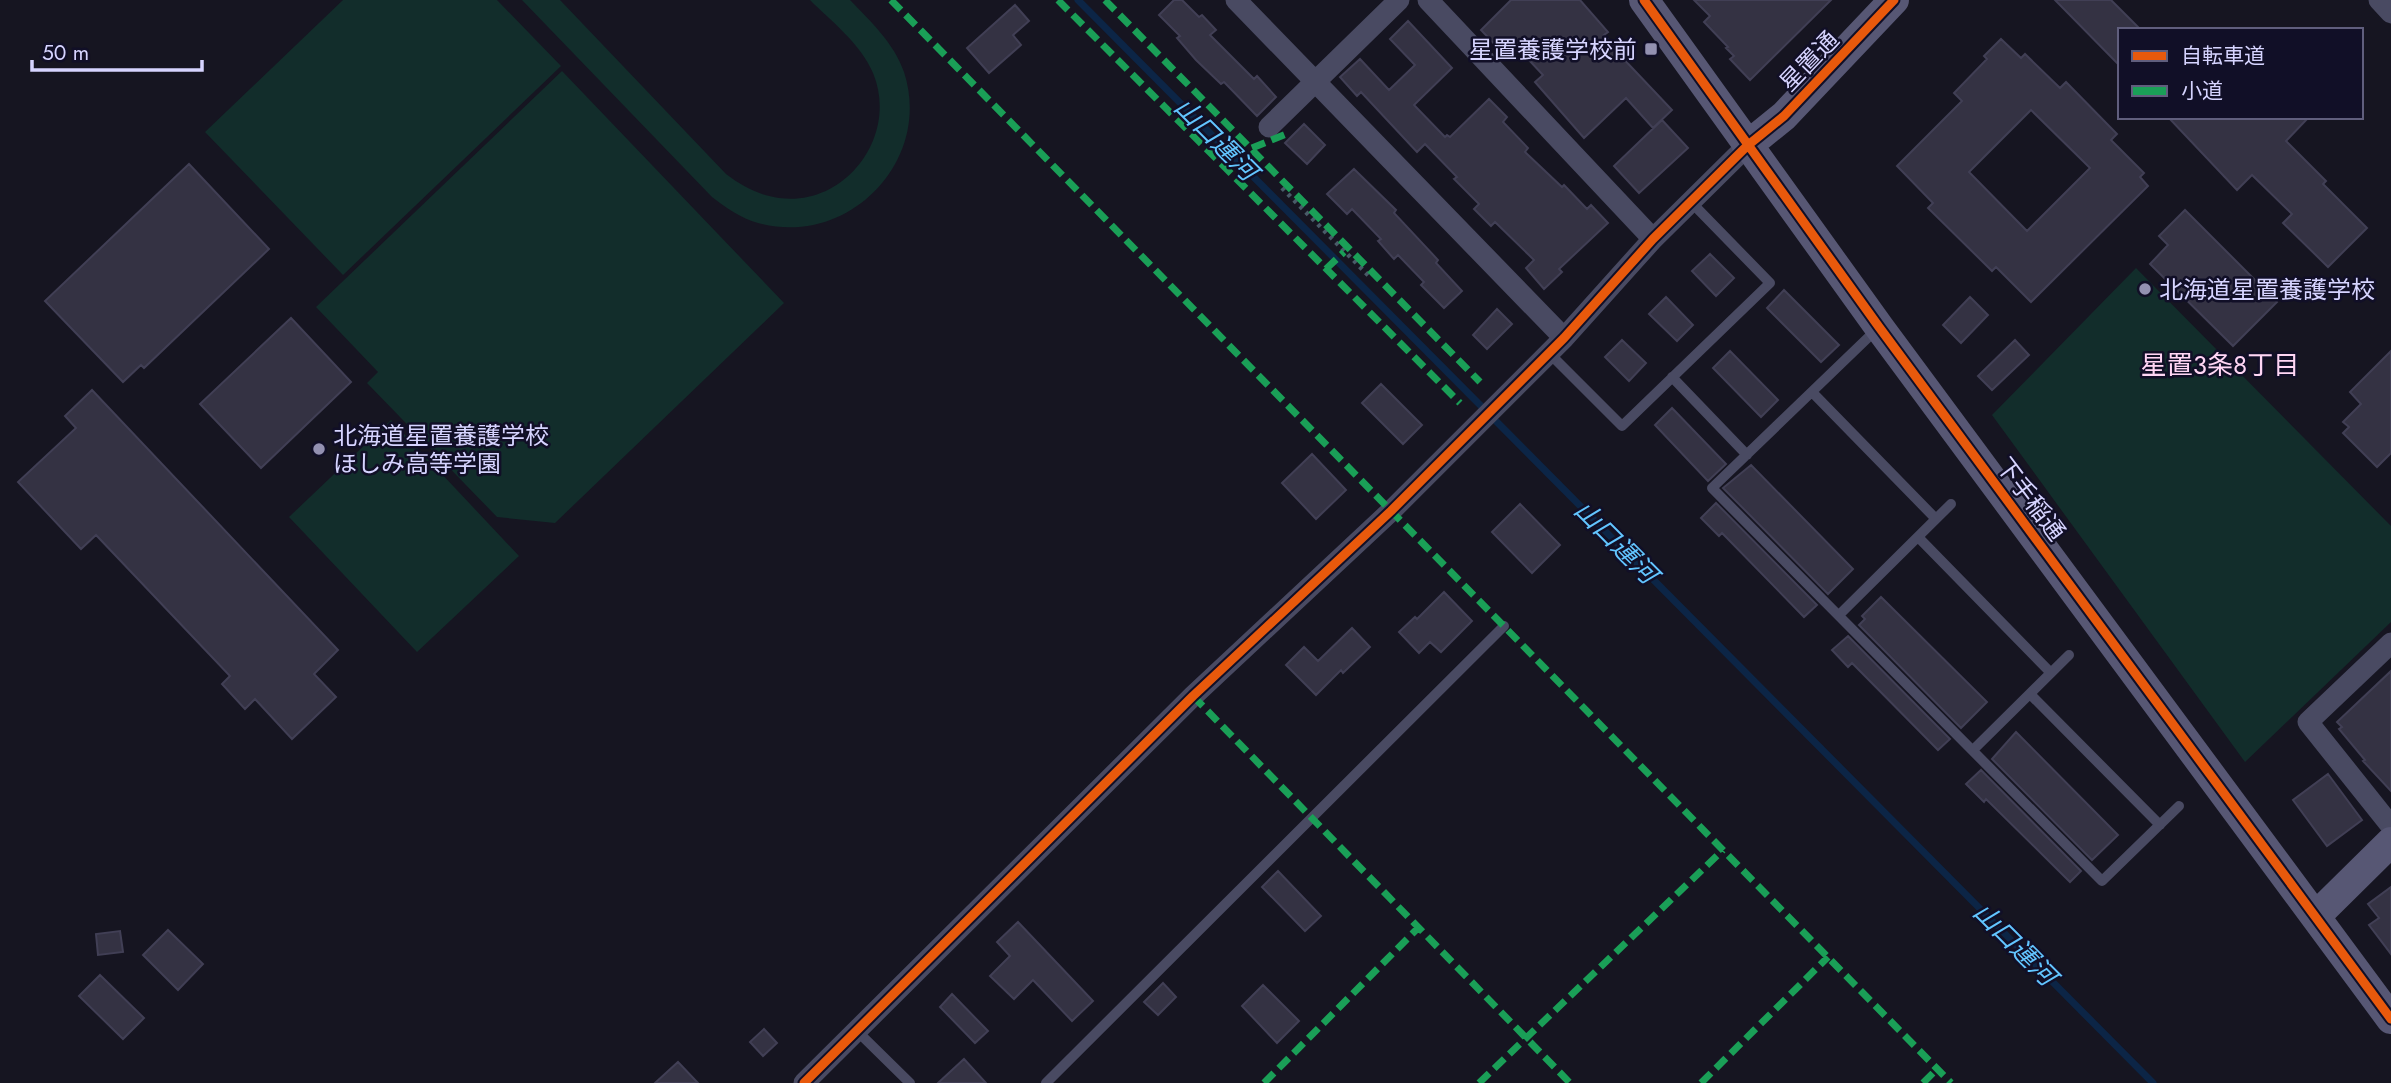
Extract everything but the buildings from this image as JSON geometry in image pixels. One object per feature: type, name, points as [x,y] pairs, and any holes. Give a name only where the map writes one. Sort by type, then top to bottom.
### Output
[{"type":"street","points":[[1236,0],[1564,338]]},
{"type":"street","points":[[1269,127],[1399,0]]},
{"type":"street","points":[[1428,0],[1653,239]]},
{"type":"street","name":"下手稲通","points":[[1644,0],[1747,146],[2391,1019]]},
{"type":"street","name":"星置通","points":[[1747,146],[1784,116],[1894,0]]},
{"type":"street","points":[[2379,0],[2391,13]]},
{"type":"street","points":[[804,1083],[1193,696],[1391,511],[1478,425],[1564,338],[1653,239],[1747,146]]},
{"type":"street","points":[[2391,643],[2308,722],[2391,826]]},
{"type":"street","points":[[2316,916],[2391,842]]},
{"type":"lane","points":[[1549,353],[1622,426],[1770,283],[1690,202]]},
{"type":"lane","points":[[1880,327],[1712,488],[2102,881],[2179,806]]},
{"type":"lane","points":[[1672,377],[1747,455]]},
{"type":"lane","points":[[1812,392],[1936,519]]},
{"type":"lane","points":[[1839,615],[1951,504]]},
{"type":"lane","points":[[1919,537],[2051,673]]},
{"type":"lane","points":[[1046,1083],[1504,626]]},
{"type":"lane","points":[[1973,750],[2070,655]]},
{"type":"lane","points":[[2030,694],[2160,825]]},
{"type":"lane","points":[[857,1031],[910,1083]]},
{"type":"path","points":[[1282,188],[1369,276]]},
{"type":"green space","points":[[343,0],[497,0],[561,66],[343,275],[205,132]]},
{"type":"green space","points":[[522,0],[560,0],[726,174],[764,195],[803,198],[826,191],[845,179],[861,162],[872,142],[879,120],[879,97],[868,62],[854,43],[810,0],[850,0],[888,42],[900,61],[910,105],[906,137],[894,165],[876,190],[851,210],[823,222],[791,227],[752,221],[712,197]]},
{"type":"green space","points":[[562,71],[784,303],[555,523],[497,517],[367,383],[378,372],[316,307]]},
{"type":"green space","points":[[2136,268],[2391,526],[2391,622],[2245,762],[1992,415]]},
{"type":"green space","points":[[391,420],[519,556],[417,652],[289,517]]},
{"type":"waterway","name":"山口運河","points":[[1078,0],[2153,1083]]},
{"type":"marked path","points":[[891,0],[1951,1083]]},
{"type":"marked path","points":[[1058,0],[1460,403]]},
{"type":"marked path","points":[[1105,0],[1480,382]]},
{"type":"marked path","points":[[1252,148],[1286,134]]},
{"type":"marked path","points":[[1326,269],[1344,252]]},
{"type":"marked path","points":[[1193,696],[1570,1083]]},
{"type":"marked path","points":[[1479,1083],[1723,850]]},
{"type":"marked path","points":[[1264,1083],[1418,928]]},
{"type":"marked path","points":[[1701,1083],[1828,957]]},
{"type":"marked path","points":[[1923,1083],[1937,1069]]},
{"type":"cycle path","points":[[1644,0],[1879,327],[2391,1019]]},
{"type":"cycle path","points":[[804,1083],[1193,696],[1391,511],[1564,338],[1653,239],[1747,146],[1784,116],[1894,0]]},
{"type":"place","name":"星置養護学校前","points":[[1651,49]]},
{"type":"place","name":"北海道星置養護学校","points":[[2145,289]]},
{"type":"place","name":"北海道星置養護学校 ほしみ高等学園","points":[[319,449]]},
{"type":"district","name":"星置3条8丁目","points":[[2220,365]]}]
